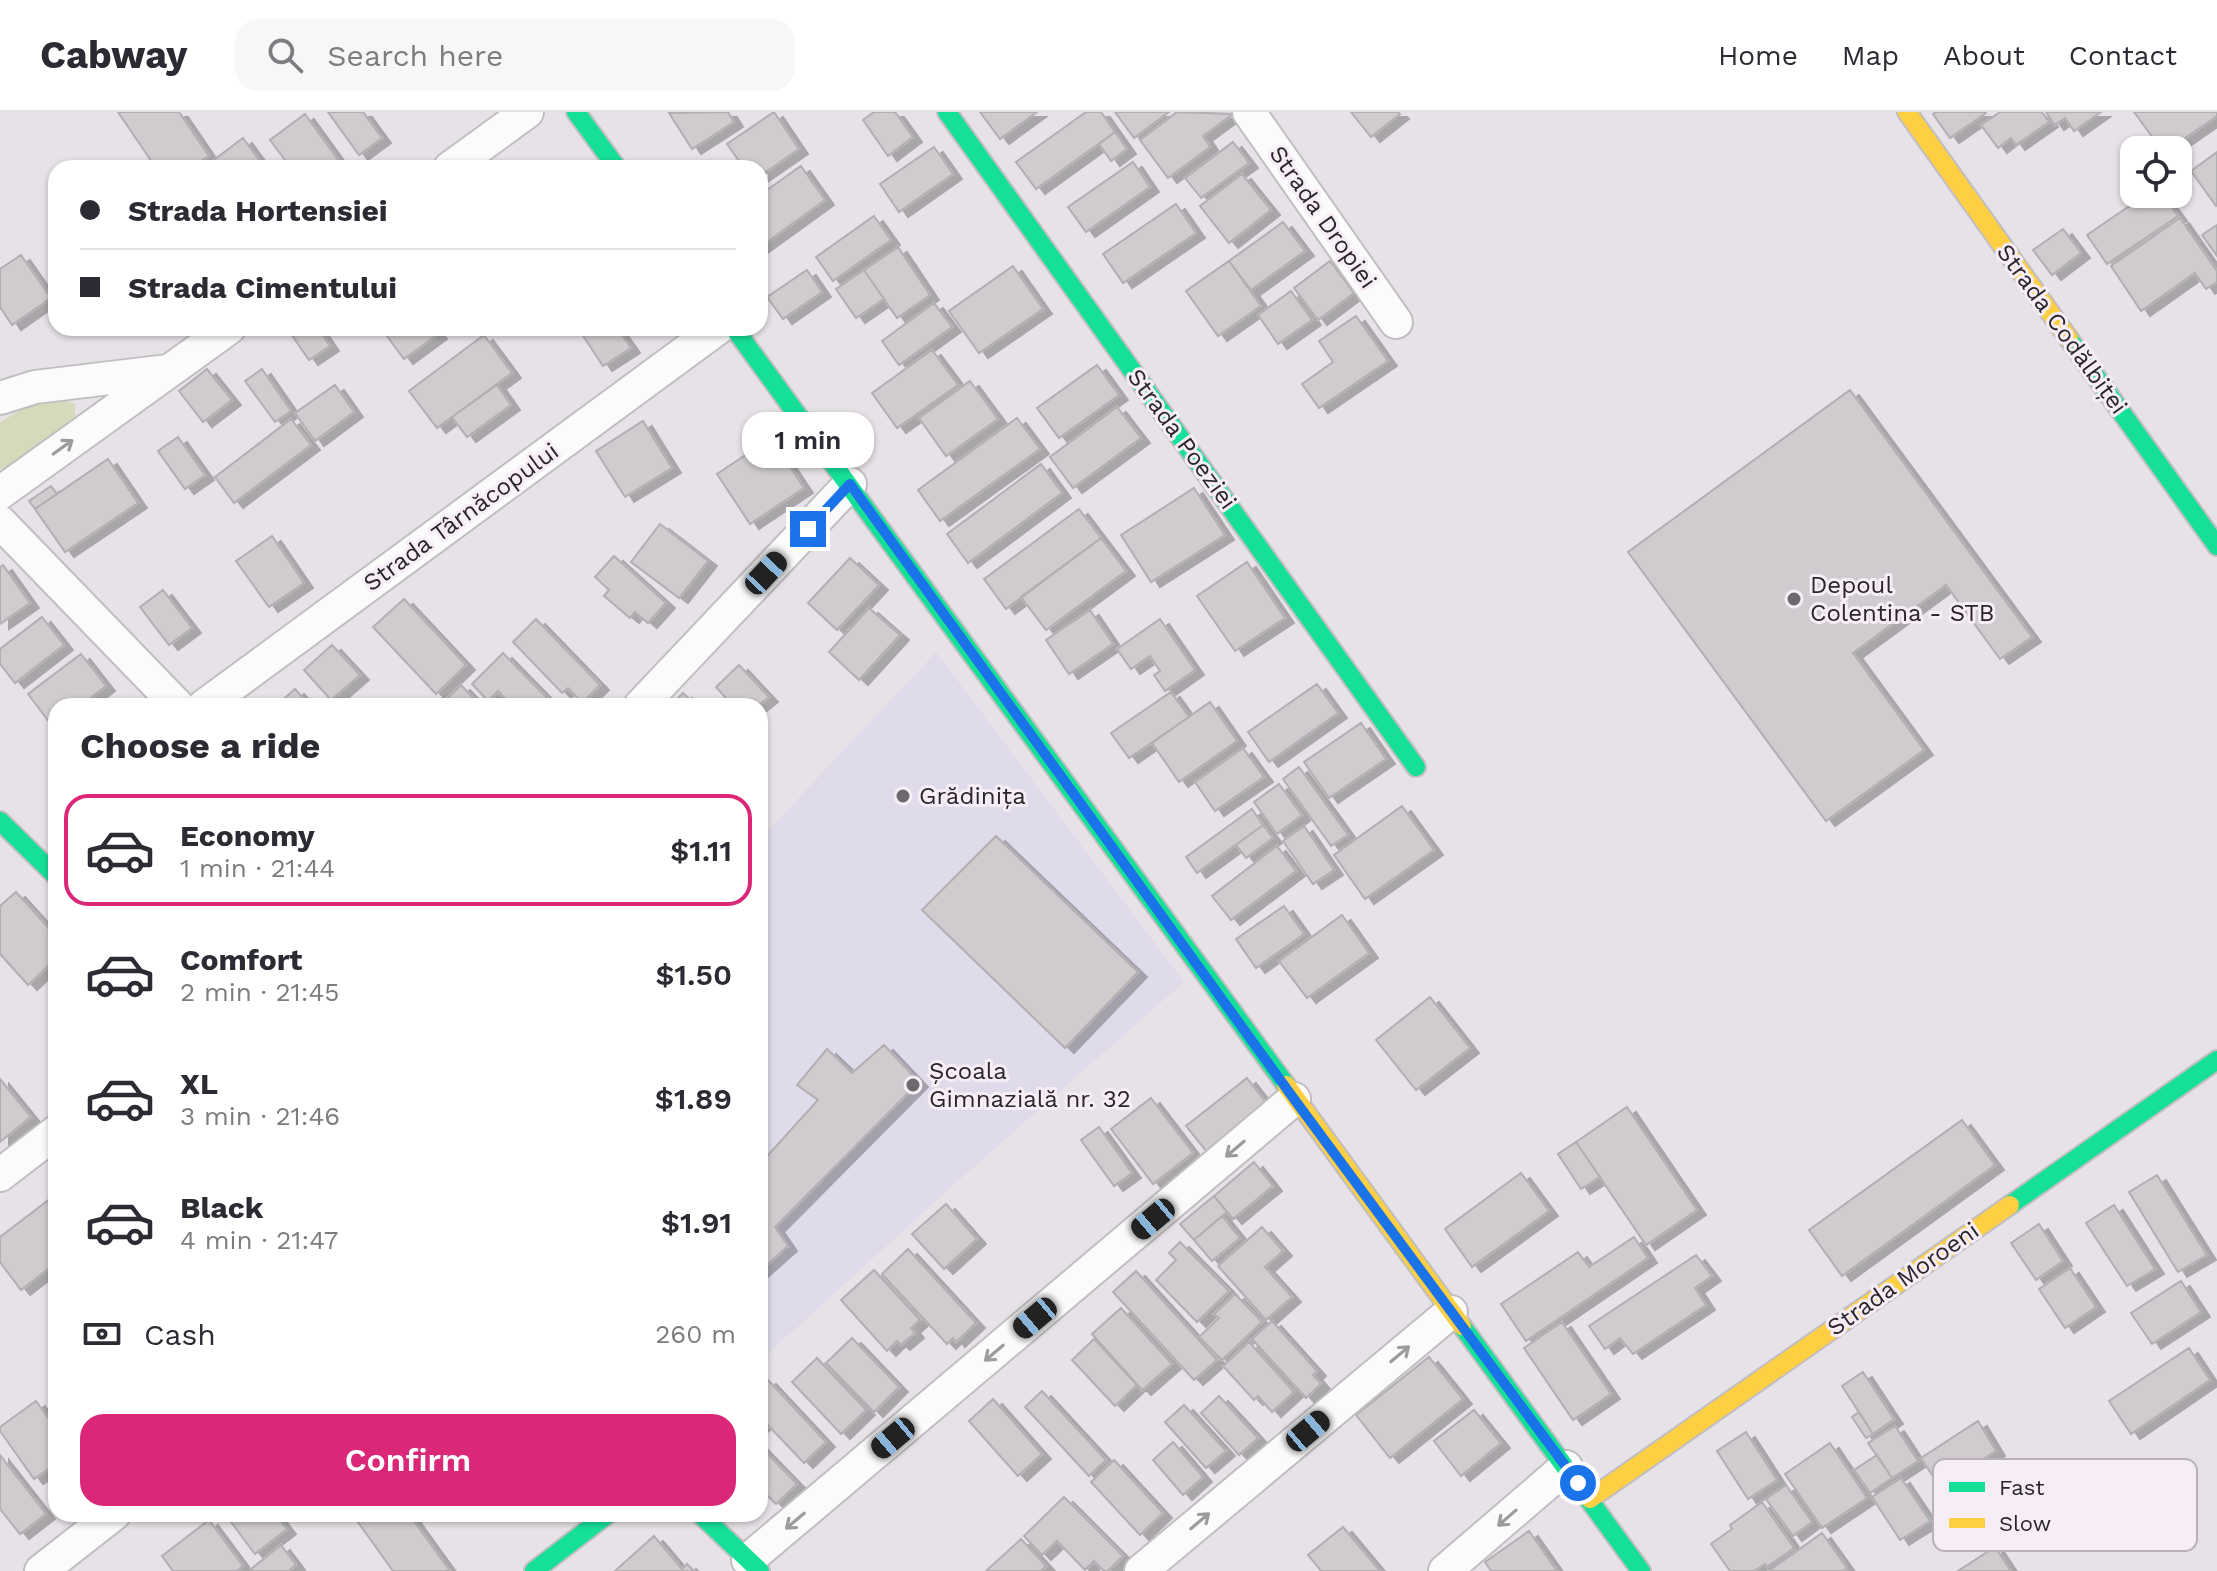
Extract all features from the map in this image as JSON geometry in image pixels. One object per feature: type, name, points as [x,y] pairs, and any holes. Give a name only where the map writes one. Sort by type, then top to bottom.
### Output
[{"type":"street","points":[[461,160],[527,112]]},
{"type":"street","points":[[576,112],[611,160]]},
{"type":"street","name":"Strada Poeziei","points":[[947,112],[1416,767]]},
{"type":"street","name":"Strada Dropiei","points":[[1249,112],[1396,322]]},
{"type":"street","name":"Strada Codălbiței","points":[[1907,112],[2217,546]]},
{"type":"street","points":[[0,493],[218,336]]},
{"type":"street","name":"Strada Târnăcopului","points":[[215,698],[707,336]]},
{"type":"street","points":[[740,336],[1641,1571]]},
{"type":"street","points":[[0,398],[35,387],[171,370]]},
{"type":"street","points":[[648,698],[850,484]]},
{"type":"street","points":[[0,522],[170,698]]},
{"type":"street","points":[[0,821],[48,868]]},
{"type":"street","name":"Strada Moroeni","points":[[1590,1499],[2217,1060]]},
{"type":"street","points":[[708,1522],[754,1565],[1294,1099]]},
{"type":"street","points":[[0,1175],[48,1138]]},
{"type":"street","points":[[1141,1571],[1451,1312]]},
{"type":"street","points":[[1445,1571],[1566,1467]]},
{"type":"street","points":[[41,1571],[104,1522]]},
{"type":"street","points":[[534,1571],[598,1522]]},
{"type":"shaded area","name":"Școala Gimnazială nr. 32","points":[[936,652],[1184,982],[768,1354],[768,830]]},
{"type":"green space","points":[[64,400],[75,404],[75,416],[71,422],[7,468],[0,469],[0,423],[30,406]]},
{"type":"building","points":[[118,112],[179,112],[209,156],[203,160],[151,160]]},
{"type":"building","points":[[328,112],[363,112],[382,138],[359,155]]},
{"type":"building","points":[[728,112],[734,122],[692,149],[669,113]]},
{"type":"building","points":[[774,112],[799,149],[768,170],[768,160],[738,160],[727,144]]},
{"type":"building","points":[[874,112],[895,112],[913,137],[888,156],[863,120]]},
{"type":"building","points":[[980,112],[1037,112],[1000,139]]},
{"type":"building","points":[[1086,112],[1101,112],[1115,132],[1036,189],[1016,162]]},
{"type":"building","points":[[1115,112],[1169,112],[1134,138]]},
{"type":"building","points":[[1177,112],[1233,114],[1203,136],[1210,147],[1168,178],[1140,140]]},
{"type":"building","points":[[1351,112],[1398,112],[1400,114],[1371,137]]},
{"type":"building","points":[[2000,112],[2042,112],[2049,122],[2016,145],[2011,138],[1998,148],[1981,125]]},
{"type":"building","points":[[2046,112],[2101,112],[2074,131],[2065,118],[2055,125]]},
{"type":"building","points":[[2134,112],[2217,112],[2217,116],[2188,136],[2152,136]]},
{"type":"building","points":[[1986,113],[1950,138],[1933,114]]},
{"type":"building","points":[[305,114],[338,160],[285,160],[270,140]]},
{"type":"building","points":[[1115,132],[1127,149],[1111,161],[1099,144]]},
{"type":"building","points":[[243,138],[259,160],[214,160]]},
{"type":"building","points":[[1233,142],[1249,163],[1201,198],[1185,178]]},
{"type":"building","points":[[934,147],[953,174],[899,212],[880,184]]},
{"type":"building","points":[[2217,152],[2216,206],[2192,172]]},
{"type":"building","points":[[1133,162],[1150,187],[1086,232],[1068,207]]},
{"type":"building","points":[[801,166],[825,200],[768,241],[768,189]]},
{"type":"building","points":[[1242,174],[1271,210],[1229,243],[1200,206]]},
{"type":"building","points":[[1176,204],[1196,233],[1123,283],[1103,254]]},
{"type":"building","points":[[2127,208],[2172,208],[2178,216],[2107,264],[2087,235]]},
{"type":"building","points":[[874,216],[891,240],[833,281],[816,257]]},
{"type":"building","points":[[2180,218],[2217,271],[2217,282],[2206,289],[2195,273],[2141,311],[2111,266]]},
{"type":"building","points":[[1283,222],[1305,251],[1251,290],[1229,261]]},
{"type":"building","points":[[2217,225],[2217,256],[2202,235]]},
{"type":"building","points":[[2063,229],[2081,253],[2052,275],[2033,250]]},
{"type":"building","points":[[898,247],[930,295],[897,318],[864,270]]},
{"type":"building","points":[[21,255],[48,294],[48,300],[12,325],[0,307],[0,269]]},
{"type":"building","points":[[1229,261],[1261,306],[1218,336],[1186,291]]},
{"type":"building","points":[[1330,261],[1354,293],[1318,320],[1294,288]]},
{"type":"building","points":[[1013,266],[1043,309],[979,353],[949,311]]},
{"type":"building","points":[[807,270],[822,292],[783,319],[768,296]]},
{"type":"building","points":[[864,270],[884,299],[856,318],[836,289]]},
{"type":"building","points":[[1291,291],[1312,320],[1278,344],[1258,315]]},
{"type":"building","points":[[934,303],[952,327],[899,365],[882,341]]},
{"type":"building","points":[[1356,316],[1388,361],[1319,408],[1302,384],[1333,362],[1319,341]]},
{"type":"building","points":[[292,336],[323,336],[330,346],[309,360]]},
{"type":"building","points":[[387,336],[435,336],[404,359]]},
{"type":"building","points":[[483,336],[512,373],[437,428],[409,391]]},
{"type":"building","points":[[583,336],[623,336],[631,348],[603,366]]},
{"type":"building","points":[[932,350],[958,385],[897,428],[872,393]]},
{"type":"building","points":[[1097,365],[1119,395],[1059,438],[1037,408]]},
{"type":"building","points":[[207,369],[232,400],[203,422],[179,391]]},
{"type":"building","points":[[262,369],[291,411],[275,422],[245,381]]},
{"type":"building","points":[[970,381],[998,419],[946,456],[919,418]]},
{"type":"building","points":[[335,385],[354,412],[315,441],[295,413]]},
{"type":"building","points":[[497,385],[511,405],[467,437],[452,417]]},
{"type":"building","name":"Depoul Colentina - STB","points":[[1850,390],[2032,637],[2000,659],[1946,585],[1853,653],[1924,750],[1826,821],[1628,552]]},
{"type":"building","points":[[1117,407],[1141,438],[1073,488],[1050,457]]},
{"type":"building","points":[[1017,418],[1040,449],[940,521],[918,490]]},
{"type":"building","points":[[291,419],[311,445],[234,503],[215,477]]},
{"type":"building","points":[[643,421],[672,468],[625,497],[596,451]]},
{"type":"building","points":[[178,437],[205,475],[185,489],[158,451]]},
{"type":"building","points":[[771,438],[804,488],[750,524],[717,474]]},
{"type":"building","points":[[108,459],[138,503],[65,552],[35,509]]},
{"type":"building","points":[[1041,464],[1062,493],[968,563],[947,534]]},
{"type":"building","points":[[51,486],[57,494],[35,509],[29,501]]},
{"type":"building","points":[[1194,488],[1225,535],[1151,582],[1121,535]]},
{"type":"building","points":[[1079,509],[1101,538],[1006,609],[984,579]]},
{"type":"building","points":[[660,524],[708,561],[679,598],[631,562]]},
{"type":"building","points":[[272,536],[304,583],[269,607],[236,561]]},
{"type":"building","points":[[1101,538],[1126,571],[1046,630],[1021,597]]},
{"type":"building","points":[[614,556],[666,603],[648,623],[635,612],[630,618],[604,596],[609,590],[595,577]]},
{"type":"building","points":[[850,558],[879,585],[837,630],[808,603]]},
{"type":"building","points":[[1247,562],[1285,618],[1235,651],[1197,596]]},
{"type":"building","points":[[3,565],[30,603],[0,624],[0,567]]},
{"type":"building","points":[[163,590],[192,628],[169,645],[140,607]]},
{"type":"building","points":[[404,599],[466,665],[436,694],[373,627]]},
{"type":"building","points":[[869,608],[900,635],[859,680],[829,652]]},
{"type":"building","points":[[1090,610],[1113,644],[1069,674],[1046,640]]},
{"type":"building","points":[[42,617],[64,645],[15,683],[0,664],[0,649]]},
{"type":"building","points":[[536,619],[600,685],[587,698],[577,698],[568,688],[562,693],[513,642]]},
{"type":"building","points":[[1160,619],[1195,670],[1165,691],[1154,675],[1160,671],[1150,656],[1131,669],[1117,649]]},
{"type":"building","points":[[332,645],[360,675],[333,698],[329,698],[304,670]]},
{"type":"building","points":[[503,653],[547,698],[505,698],[498,691],[491,698],[485,698],[472,684]]},
{"type":"building","points":[[81,654],[106,686],[90,698],[48,698],[48,720],[28,694]]},
{"type":"building","points":[[739,665],[769,697],[726,698],[716,687]]},
{"type":"building","points":[[1317,684],[1338,713],[1269,762],[1248,732]]},
{"type":"building","points":[[461,685],[473,698],[448,698]]},
{"type":"building","points":[[295,689],[303,698],[285,698]]},
{"type":"building","points":[[1171,692],[1189,717],[1129,758],[1111,733]]},
{"type":"building","points":[[1210,702],[1237,741],[1179,782],[1152,743]]},
{"type":"building","points":[[1361,723],[1386,759],[1329,798],[1304,762]]},
{"type":"building","points":[[1243,748],[1264,777],[1215,811],[1195,782]]},
{"type":"building","points":[[1299,767],[1348,835],[1331,846],[1283,779]]},
{"type":"building","points":[[1279,784],[1302,815],[1277,834],[1254,802]]},
{"type":"building","points":[[1402,806],[1434,850],[1365,899],[1334,855]]},
{"type":"building","points":[[1252,809],[1263,825],[1197,873],[1186,857]]},
{"type":"building","points":[[1263,825],[1273,838],[1246,858],[1236,845]]},
{"type":"building","points":[[1304,826],[1334,870],[1313,884],[1283,841]]},
{"type":"building","points":[[996,836],[1138,972],[1065,1048],[922,910]]},
{"type":"building","points":[[1277,846],[1296,871],[1231,920],[1212,896]]},
{"type":"building","points":[[16,892],[48,927],[48,966],[28,985],[0,954],[0,906]]},
{"type":"building","points":[[1284,906],[1304,934],[1256,968],[1236,939]]},
{"type":"building","points":[[1342,915],[1369,953],[1307,998],[1279,961]]},
{"type":"building","points":[[1430,997],[1470,1048],[1416,1090],[1376,1040]]},
{"type":"building","points":[[884,1045],[919,1082],[775,1227],[788,1246],[768,1264],[768,1155],[818,1100],[797,1085],[827,1049],[852,1073]]},
{"type":"building","points":[[1247,1078],[1267,1104],[1207,1152],[1186,1126]]},
{"type":"building","points":[[0,1079],[31,1117],[0,1142]]},
{"type":"building","points":[[1151,1098],[1193,1153],[1153,1184],[1111,1129]]},
{"type":"building","points":[[1627,1107],[1697,1210],[1646,1245],[1576,1142]]},
{"type":"building","points":[[1962,1120],[1995,1165],[1842,1276],[1809,1230]]},
{"type":"building","points":[[1099,1127],[1132,1173],[1114,1186],[1081,1140]]},
{"type":"building","points":[[1576,1142],[1600,1177],[1581,1189],[1558,1154]]},
{"type":"building","points":[[1254,1162],[1273,1186],[1233,1219],[1214,1196]]},
{"type":"building","points":[[1521,1173],[1549,1211],[1472,1267],[1445,1229]]},
{"type":"building","points":[[2157,1175],[2207,1255],[2178,1272],[2129,1192]]},
{"type":"building","points":[[1214,1196],[1227,1212],[1194,1240],[1180,1224]]},
{"type":"building","points":[[48,1200],[48,1269],[21,1290],[0,1262],[0,1237]]},
{"type":"building","points":[[946,1204],[977,1239],[944,1269],[912,1234]]},
{"type":"building","points":[[2114,1205],[2155,1269],[2127,1286],[2086,1223]]},
{"type":"building","points":[[1222,1216],[1240,1238],[1212,1261],[1194,1240]]},
{"type":"building","points":[[2039,1224],[2063,1261],[2036,1280],[2011,1243]]},
{"type":"building","points":[[1262,1227],[1283,1251],[1265,1267],[1292,1297],[1266,1320],[1218,1266]]},
{"type":"building","points":[[1634,1237],[1648,1258],[1526,1341],[1501,1304],[1578,1252],[1589,1267]]},
{"type":"building","points":[[1180,1242],[1229,1291],[1197,1322],[1156,1280],[1176,1260],[1169,1253]]},
{"type":"building","points":[[908,1249],[976,1323],[956,1342],[953,1338],[947,1344],[882,1274]]},
{"type":"building","points":[[1696,1255],[1712,1276],[1695,1288],[1706,1305],[1633,1354],[1620,1338],[1605,1349],[1589,1326]]},
{"type":"building","points":[[2070,1268],[2096,1307],[2065,1328],[2039,1289]]},
{"type":"building","points":[[874,1270],[920,1320],[911,1328],[915,1333],[901,1345],[897,1341],[887,1351],[841,1300]]},
{"type":"building","points":[[1136,1271],[1217,1360],[1194,1380],[1113,1292]]},
{"type":"building","points":[[2181,1281],[2201,1312],[2152,1344],[2131,1313]]},
{"type":"building","points":[[1235,1294],[1262,1322],[1222,1360],[1199,1337],[1219,1318],[1214,1314]]},
{"type":"building","points":[[1121,1308],[1172,1364],[1142,1390],[1092,1334]]},
{"type":"building","points":[[1272,1321],[1317,1371],[1313,1375],[1321,1384],[1306,1398],[1252,1339]]},
{"type":"building","points":[[1562,1322],[1611,1394],[1573,1420],[1524,1348]]},
{"type":"building","points":[[852,1338],[899,1387],[874,1412],[826,1363]]},
{"type":"building","points":[[1094,1339],[1137,1385],[1115,1406],[1072,1360]]},
{"type":"building","points":[[1249,1342],[1294,1392],[1272,1412],[1258,1396],[1254,1400],[1223,1366]]},
{"type":"building","points":[[2189,1348],[2210,1380],[2131,1434],[2109,1401]]},
{"type":"building","points":[[1429,1357],[1463,1399],[1390,1458],[1356,1415]]},
{"type":"building","points":[[817,1358],[866,1410],[841,1434],[792,1382]]},
{"type":"building","points":[[1863,1372],[1894,1419],[1873,1434],[1842,1386]]},
{"type":"building","points":[[768,1380],[826,1442],[804,1463],[768,1425]]},
{"type":"building","points":[[1042,1391],[1106,1460],[1089,1476],[1025,1407]]},
{"type":"building","points":[[1219,1396],[1258,1438],[1239,1455],[1201,1413]]},
{"type":"building","points":[[993,1399],[1042,1454],[1018,1476],[969,1421]]},
{"type":"building","points":[[36,1401],[48,1418],[48,1469],[34,1479],[0,1427]]},
{"type":"building","points":[[1184,1405],[1226,1451],[1206,1468],[1165,1422]]},
{"type":"building","points":[[1474,1410],[1501,1443],[1461,1476],[1434,1441]]},
{"type":"building","points":[[1859,1412],[1873,1434],[1866,1438],[1852,1417]]},
{"type":"building","points":[[1978,1421],[1996,1451],[1984,1459],[1933,1459],[1933,1476],[1921,1458]]},
{"type":"building","points":[[1895,1426],[1918,1461],[1892,1478],[1868,1443]]},
{"type":"building","points":[[1746,1432],[1777,1480],[1748,1499],[1717,1451]]},
{"type":"building","points":[[1173,1442],[1203,1477],[1183,1495],[1153,1460]]},
{"type":"building","points":[[1830,1443],[1867,1498],[1822,1528],[1785,1474]]},
{"type":"building","points":[[768,1454],[797,1484],[776,1504],[768,1496]]},
{"type":"building","points":[[0,1455],[46,1514],[20,1534],[0,1509]]},
{"type":"building","points":[[1877,1455],[1892,1478],[1870,1493],[1854,1470]]},
{"type":"building","points":[[1114,1460],[1163,1513],[1140,1535],[1091,1482]]},
{"type":"building","points":[[1901,1478],[1930,1521],[1900,1540],[1872,1497]]},
{"type":"building","points":[[1786,1485],[1812,1522],[1793,1536],[1766,1499]]},
{"type":"building","points":[[1064,1497],[1123,1556],[1108,1571],[1094,1561],[1085,1570],[1057,1541],[1042,1555],[1024,1536]]},
{"type":"building","points":[[1762,1502],[1794,1548],[1767,1567],[1765,1564],[1754,1571],[1730,1571],[1711,1544],[1732,1529],[1730,1525]]},
{"type":"building","points":[[210,1522],[243,1566],[237,1571],[173,1571],[162,1556]]},
{"type":"building","points":[[231,1522],[281,1522],[287,1529],[255,1554]]},
{"type":"building","points":[[358,1522],[415,1522],[450,1571],[393,1571]]},
{"type":"building","points":[[1343,1527],[1380,1571],[1321,1571],[1308,1555]]},
{"type":"building","points":[[1529,1531],[1557,1571],[1491,1571],[1485,1562]]},
{"type":"building","points":[[1822,1533],[1847,1568],[1843,1571],[1769,1571]]},
{"type":"building","points":[[654,1536],[682,1569],[687,1564],[694,1571],[615,1571]]},
{"type":"building","points":[[1021,1539],[1046,1566],[1041,1571],[986,1571]]},
{"type":"building","points":[[281,1545],[296,1565],[288,1571],[252,1571],[251,1569]]},
{"type":"building","points":[[1989,1551],[1998,1551],[2011,1571],[1958,1571]]},
{"type":"traffic: fast","points":[[576,112],[611,160]]},
{"type":"traffic: fast","points":[[947,112],[1416,767]]},
{"type":"traffic: fast","points":[[740,336],[1286,1085]]},
{"type":"traffic: fast","points":[[2069,339],[2217,546]]},
{"type":"traffic: fast","points":[[0,821],[48,868]]},
{"type":"traffic: fast","points":[[2010,1205],[2217,1060]]},
{"type":"traffic: fast","points":[[1462,1326],[1641,1571]]},
{"type":"traffic: fast","points":[[534,1571],[598,1522]]},
{"type":"traffic: fast","points":[[708,1522],[760,1571]]},
{"type":"traffic: slow","points":[[1907,112],[2069,339]]},
{"type":"traffic: slow","points":[[1286,1085],[1462,1326]]},
{"type":"traffic: slow","points":[[1590,1499],[2010,1205]]},
{"type":"place","name":"Depoul Colentina - STB","points":[[1794,599]]},
{"type":"place","name":"Grădinița","points":[[903,796]]},
{"type":"place","name":"Școala Gimnazială nr. 32","points":[[913,1085]]},
{"type":"route","points":[[808,529],[850,484],[1294,1099],[1578,1483]]}]
